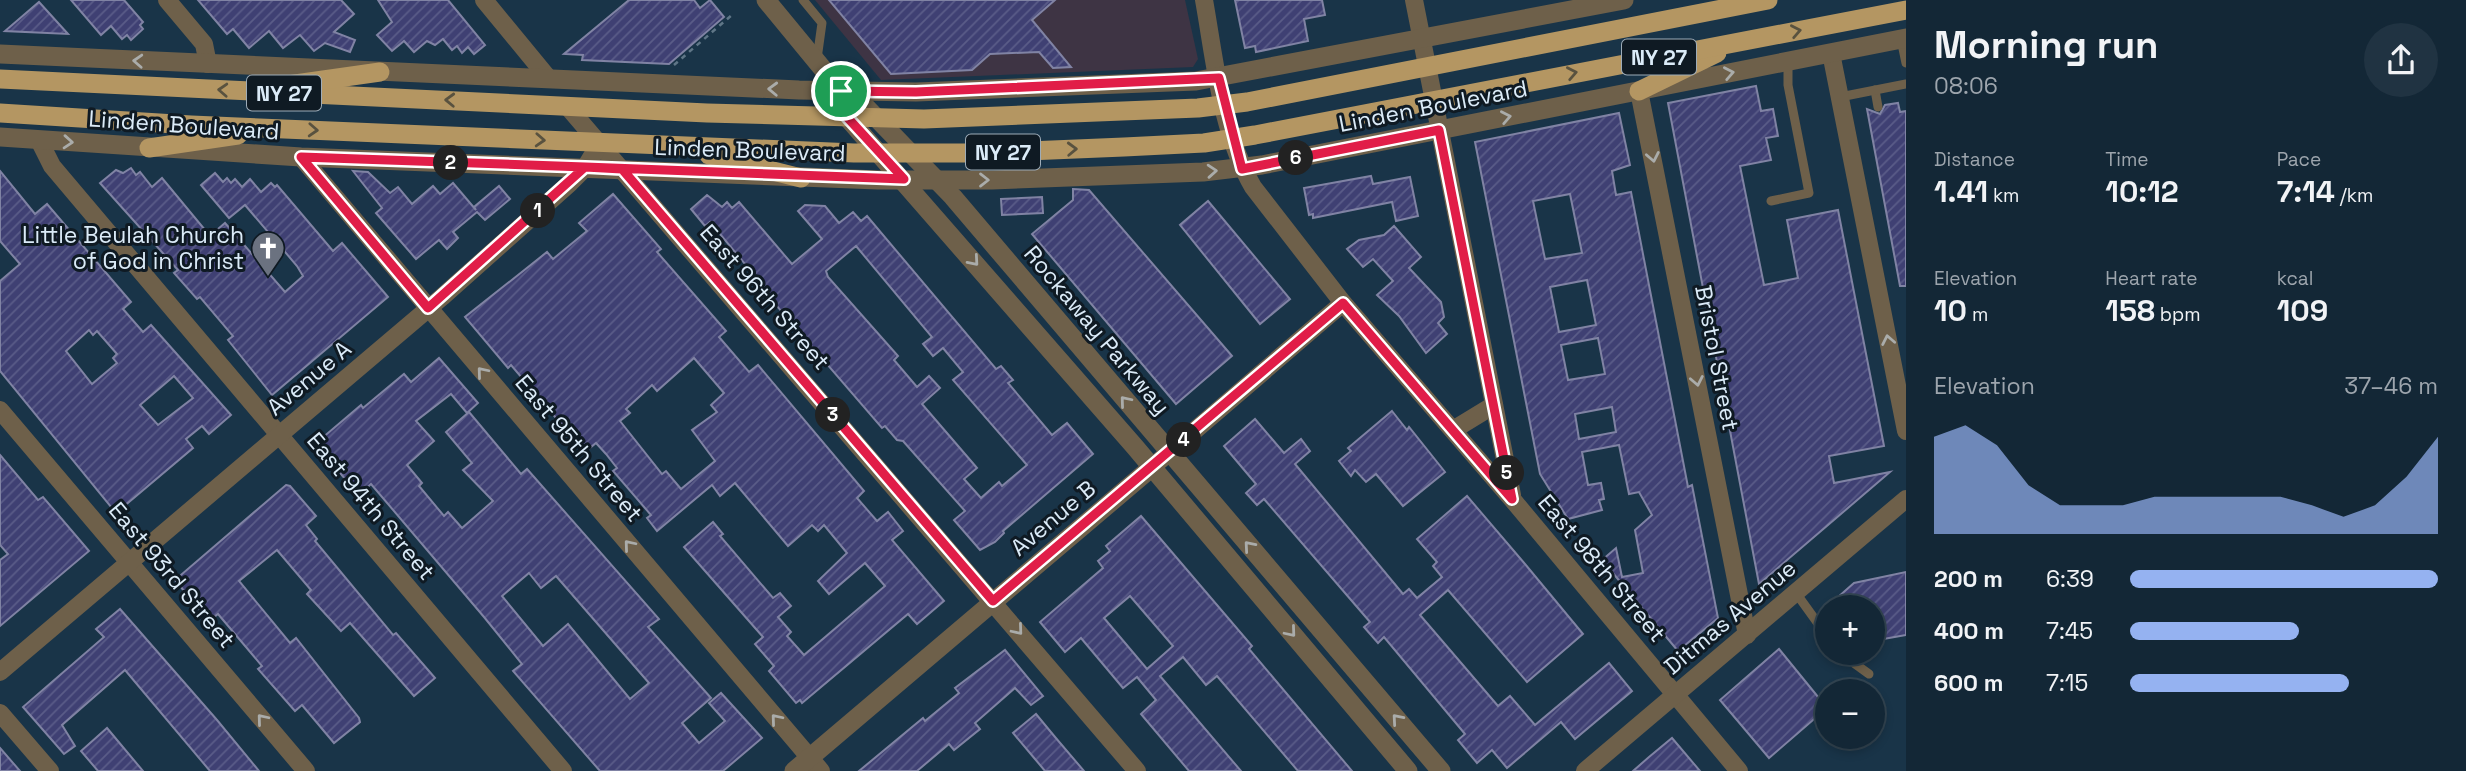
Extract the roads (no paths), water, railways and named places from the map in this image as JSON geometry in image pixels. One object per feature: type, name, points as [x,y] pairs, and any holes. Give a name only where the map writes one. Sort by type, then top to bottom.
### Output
[{"type":"highway","points":[[1720,0],[1763,1]]},
{"type":"highway","name":"Linden Boulevard","points":[[0,79],[567,106],[930,119],[1224,106],[1763,1]]},
{"type":"highway","name":"Linden Boulevard","points":[[0,113],[600,143],[882,153],[1124,147],[1234,139],[1906,10]]},
{"type":"highway","points":[[1639,90],[1743,41]]},
{"type":"highway","points":[[253,92],[380,72]]},
{"type":"highway","points":[[149,148],[271,128]]},
{"type":"highway","points":[[678,146],[801,178]]},
{"type":"street","points":[[167,0],[204,44],[208,64]]},
{"type":"street","points":[[484,0],[549,79]]},
{"type":"street","name":"Rockaway Parkway","points":[[766,0],[841,91],[862,103],[936,180],[1441,771]]},
{"type":"street","points":[[1203,0],[1224,106],[1242,169]]},
{"type":"street","points":[[1414,0],[1512,499]]},
{"type":"street","points":[[0,54],[380,72],[916,92],[1219,78],[1624,0]]},
{"type":"street","name":"Linden Boulevard","points":[[0,137],[301,157],[801,178],[992,180],[1242,169],[1831,53],[1905,49]]},
{"type":"street","points":[[1831,53],[1906,431]]},
{"type":"street","name":"Bristol Street","points":[[1639,90],[1747,635]]},
{"type":"street","name":"Rockaway Parkway","points":[[841,91],[846,116],[882,153],[1408,771]]},
{"type":"street","points":[[567,106],[600,143]]},
{"type":"street","name":"East 94th Street","points":[[39,140],[52,166],[563,771]]},
{"type":"street","name":"Avenue A","points":[[0,672],[428,308],[585,167],[600,143]]},
{"type":"street","name":"East 96th Street","points":[[600,143],[1137,771]]},
{"type":"street","name":"East 95th Street","points":[[301,157],[815,764]]},
{"type":"street","name":"East 98th Street","points":[[1242,169],[1343,303],[1512,499],[1739,771]]},
{"type":"street","name":"Avenue B","points":[[793,771],[815,764],[993,601],[1343,303]]},
{"type":"street","points":[[1453,430],[1494,405]]},
{"type":"street","name":"East 93rd Street","points":[[0,410],[306,771]]},
{"type":"street","name":"Ditmas Avenue","points":[[1585,771],[1906,499]]},
{"type":"street","points":[[0,712],[50,771]]},
{"type":"lane","points":[[803,0],[822,23],[817,61]]},
{"type":"lane","points":[[1771,201],[1809,193],[1788,85],[1788,61]]},
{"type":"lane","points":[[1840,97],[1906,84]]},
{"type":"lane","points":[[1875,90],[1878,107]]},
{"type":"lane","points":[[1796,593],[1815,619]]},
{"type":"lane","points":[[1857,665],[1869,674]]},
{"type":"place","name":"Little Beulah Church of God in Christ","points":[[268,278]]}]
